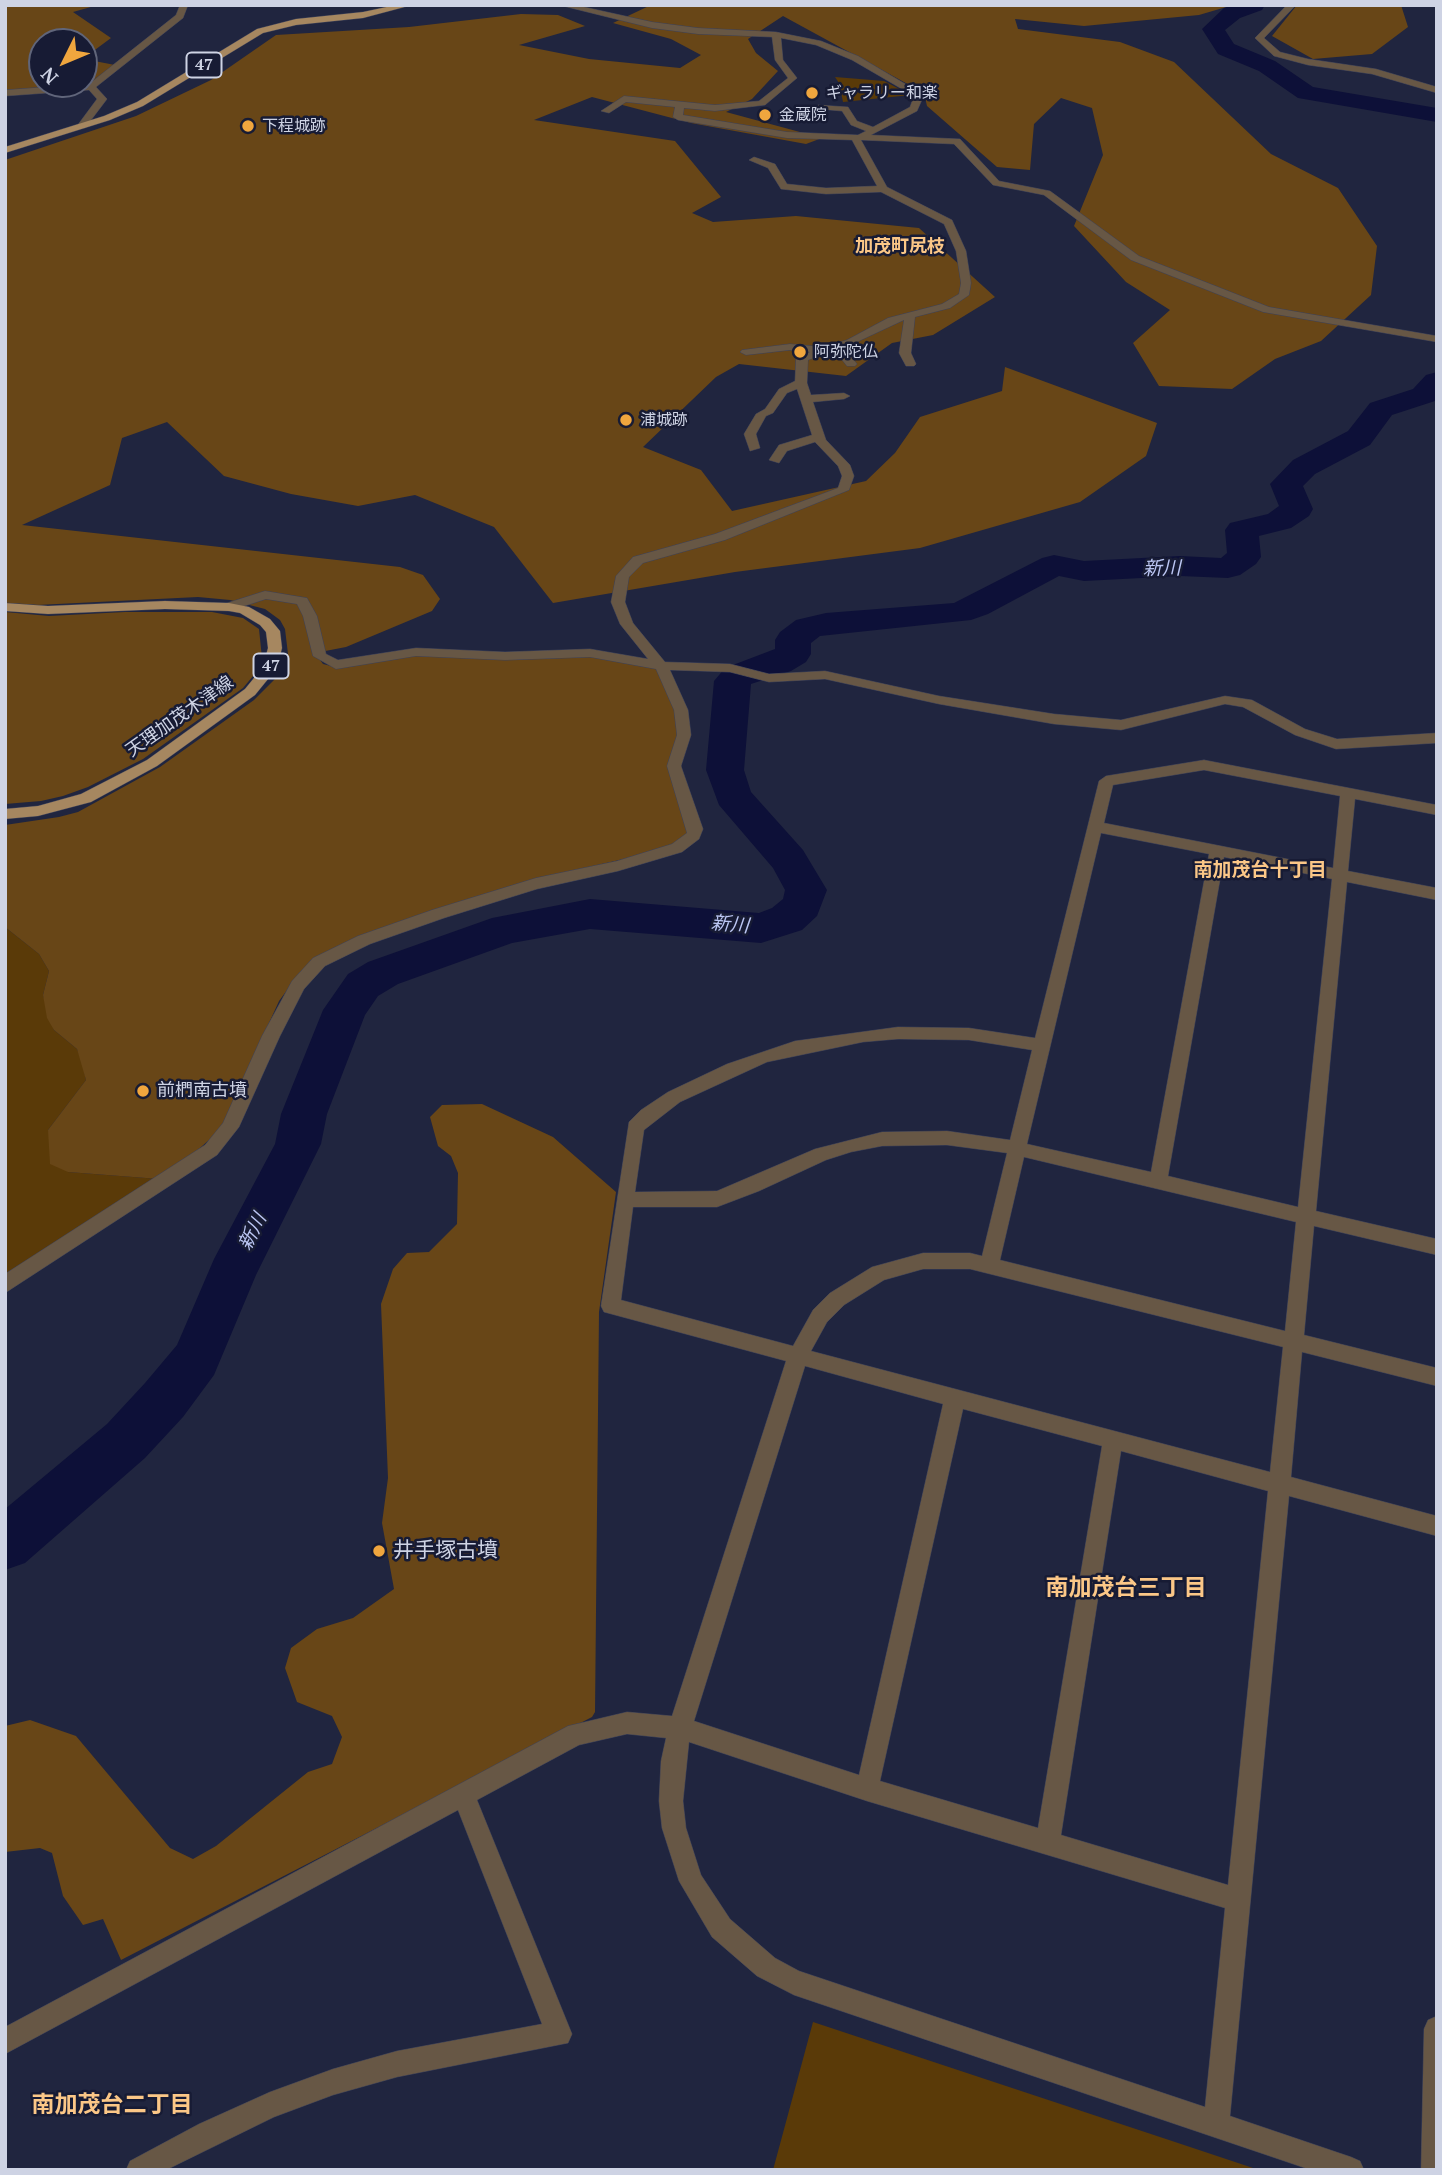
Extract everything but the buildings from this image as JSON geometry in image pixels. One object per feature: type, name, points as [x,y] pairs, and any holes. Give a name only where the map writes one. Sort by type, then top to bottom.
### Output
[{"type":"main road","name":"47","points":[[5,150],[82,126],[149,99],[260,31],[296,22],[363,15],[408,5]]},
{"type":"main road","name":"天理加茂木津線","points":[[5,607],[60,610],[166,605],[229,607],[257,616],[273,631],[275,648],[270,668],[250,692],[152,763],[119,782],[63,806],[5,814]]},
{"type":"street","points":[[98,82],[180,16],[184,5]]},
{"type":"street","points":[[563,5],[652,25],[698,31],[776,35],[818,43],[842,52],[919,95],[914,108],[856,139]]},
{"type":"street","points":[[1292,5],[1259,38],[1277,54],[1308,62],[1373,71],[1437,90]]},
{"type":"street","points":[[606,111],[624,99],[715,108],[762,103],[793,78],[779,60],[776,35]]},
{"type":"street","points":[[5,93],[28,91]]},
{"type":"street","points":[[82,126],[102,99],[98,95]]},
{"type":"street","points":[[680,106],[678,117],[787,135],[957,141],[996,183],[1047,192],[1135,258],[1169,273],[1267,310],[1436,339]]},
{"type":"street","points":[[821,107],[845,109],[854,123],[873,130]]},
{"type":"street","points":[[856,139],[883,189]]},
{"type":"street","points":[[754,160],[772,166],[788,197],[783,200]]},
{"type":"street","points":[[5,1286],[36,1262],[211,1150],[230,1127],[271,1036],[298,985],[319,962],[364,940],[447,911],[536,884],[618,866],[677,848],[689,841],[695,829],[674,766],[684,735],[681,710],[661,666],[627,624],[618,602],[624,576],[638,560],[720,537],[843,490],[848,476],[844,466],[818,438],[801,383],[802,358],[834,348],[877,326],[946,306],[964,295],[966,284],[961,251],[947,222],[883,189],[825,191],[784,187]]},
{"type":"street","points":[[909,317],[905,353],[910,364]]},
{"type":"street","points":[[746,352],[790,347],[834,348],[851,364]]},
{"type":"street","points":[[754,448],[750,434],[762,414],[769,411],[783,391],[801,383]]},
{"type":"street","points":[[807,399],[844,396]]},
{"type":"street","points":[[775,460],[783,448],[818,438]]},
{"type":"street","points":[[229,607],[265,595],[302,601],[310,616],[320,656],[336,665],[390,655],[437,651],[505,656],[590,653],[661,666],[730,668],[769,678],[825,675],[939,700],[1054,719],[1121,725],[1225,700],[1247,704],[1300,732],[1336,744],[1437,738]]},
{"type":"street","points":[[989,1265],[1105,781],[1204,765],[1437,810]]},
{"type":"street","points":[[1216,2124],[1348,793]]},
{"type":"street","points":[[1094,826],[1437,894]]},
{"type":"street","points":[[1158,1182],[1219,850]]},
{"type":"street","points":[[1041,1045],[969,1034],[898,1033],[806,1046],[733,1069],[674,1097],[639,1121],[635,1128],[611,1306],[1437,1526]]},
{"type":"street","points":[[626,1200],[718,1199],[821,1154],[882,1139],[947,1138],[994,1143],[1437,1247]]},
{"type":"street","points":[[1351,2170],[794,1982],[766,1967],[721,1928],[696,1890],[681,1855],[671,1801],[673,1761],[680,1728],[798,1356],[807,1336],[829,1307],[857,1284],[879,1273],[923,1261],[970,1261],[1437,1377]]},
{"type":"street","points":[[867,1789],[955,1397]]},
{"type":"street","points":[[1048,1843],[1113,1439]]},
{"type":"street","points":[[5,2041],[576,1734],[627,1723],[680,1728],[867,1789],[1238,1900]]},
{"type":"street","points":[[139,2170],[233,2122],[333,2082],[397,2064],[558,2034],[463,1794]]},
{"type":"street","points":[[1434,2170],[1437,2029]]},
{"type":"shaded area","points":[[5,5],[98,5],[73,12],[96,28],[28,28],[28,90],[5,92]]},
{"type":"shaded area","points":[[651,5],[1233,5],[1199,15],[1084,26],[1015,19],[1018,29],[1120,42],[1174,62],[1271,154],[1338,188],[1377,246],[1371,295],[1321,341],[1275,359],[1232,389],[1159,386],[1133,343],[1170,310],[1126,282],[1074,226],[1103,155],[1092,108],[1061,98],[1034,124],[1030,170],[997,167],[927,106],[924,93],[783,16],[748,39],[756,53],[778,71],[752,99],[726,112],[822,138],[806,144],[691,123],[592,97],[534,120],[675,141],[721,197],[692,213],[713,222],[796,216],[919,228],[995,297],[933,335],[892,343],[846,376],[739,364],[716,377],[643,447],[701,470],[732,511],[866,481],[895,453],[920,417],[1002,391],[1005,367],[1157,423],[1146,456],[1080,502],[920,548],[735,572],[553,603],[494,527],[415,495],[358,506],[291,494],[224,476],[167,422],[122,438],[110,485],[22,525],[400,567],[423,575],[440,599],[432,611],[346,647],[315,653],[323,664],[331,666],[346,667],[390,657],[434,653],[589,655],[656,667],[675,712],[689,831],[684,839],[654,852],[538,879],[463,901],[296,978],[279,1001],[221,1129],[179,1167],[159,1179],[68,1172],[50,1164],[48,1130],[86,1080],[77,1049],[54,1030],[47,1018],[43,995],[49,971],[39,954],[5,927],[5,825],[78,812],[160,767],[254,700],[285,669],[288,654],[285,629],[280,620],[265,609],[230,600],[198,597],[37,605],[5,603],[5,160],[136,116],[211,80],[276,35],[409,27],[521,14],[558,15],[585,26],[519,45],[589,59],[680,68],[701,55],[671,39],[613,23]]},
{"type":"shaded area","points":[[1297,5],[1401,5],[1408,27],[1372,54],[1313,59],[1272,36]]},
{"type":"shaded area","points":[[98,29],[111,38],[98,48]]},
{"type":"shaded area","points":[[98,62],[115,65],[98,77]]},
{"type":"shaded area","points":[[835,77],[884,81],[911,95],[843,102]]},
{"type":"shaded area","points":[[5,612],[49,616],[125,612],[212,612],[243,618],[259,629],[262,658],[258,670],[243,688],[143,759],[88,787],[63,796],[5,804]]},
{"type":"shaded area","points":[[5,927],[39,954],[49,971],[43,995],[54,1030],[77,1049],[82,1061],[86,1080],[48,1130],[68,1172],[159,1179],[5,1279]]},
{"type":"shaded area","points":[[482,1104],[553,1137],[616,1192],[599,1312],[595,1712],[592,1717],[121,1960],[103,1919],[83,1925],[63,1896],[52,1853],[40,1848],[5,1852],[5,1726],[30,1720],[76,1736],[170,1848],[193,1859],[216,1846],[308,1772],[332,1764],[342,1737],[332,1716],[297,1702],[285,1668],[291,1648],[317,1629],[353,1618],[394,1589],[382,1523],[388,1478],[381,1304],[393,1269],[407,1253],[429,1252],[457,1224],[458,1173],[451,1156],[438,1146],[430,1117],[442,1105]]},
{"type":"shaded area","points":[[813,2022],[1166,2139],[1259,2170],[773,2170]]},
{"type":"waterway","name":"新川","points":[[1254,5],[1232,13],[1213,29],[1226,49],[1267,66],[1306,93],[1437,115]]},
{"type":"waterway","name":"新川","points":[[5,1544],[126,1441],[164,1400],[196,1359],[232,1274],[298,1144],[304,1114],[345,1010],[363,985],[383,973],[507,929],[590,914],[761,928],[787,919],[802,906],[806,890],[789,860],[733,796],[725,770],[732,681],[738,676],[778,663],[793,654],[793,640],[808,628],[826,624],[959,613],[976,607],[1054,565],[1084,571],[1180,566],[1228,568],[1244,557],[1242,530],[1279,521],[1297,509],[1286,484],[1304,467],[1359,438],[1381,409],[1424,395],[1437,381]]},
{"type":"place","name":"ギャラリー和楽","points":[[812,93]]},
{"type":"place","name":"金蔵院","points":[[765,115]]},
{"type":"place","name":"下程城跡","points":[[248,126]]},
{"type":"place","name":"阿弥陀仏","points":[[800,352]]},
{"type":"place","name":"浦城跡","points":[[626,420]]},
{"type":"place","name":"前椚南古墳","points":[[143,1091]]},
{"type":"place","name":"井手塚古墳","points":[[379,1551]]},
{"type":"district","name":"加茂町尻枝","points":[[900,247]]},
{"type":"district","name":"南加茂台十丁目","points":[[1260,871]]},
{"type":"district","name":"南加茂台三丁目","points":[[1126,1588]]},
{"type":"district","name":"南加茂台二丁目","points":[[112,2105]]}]
